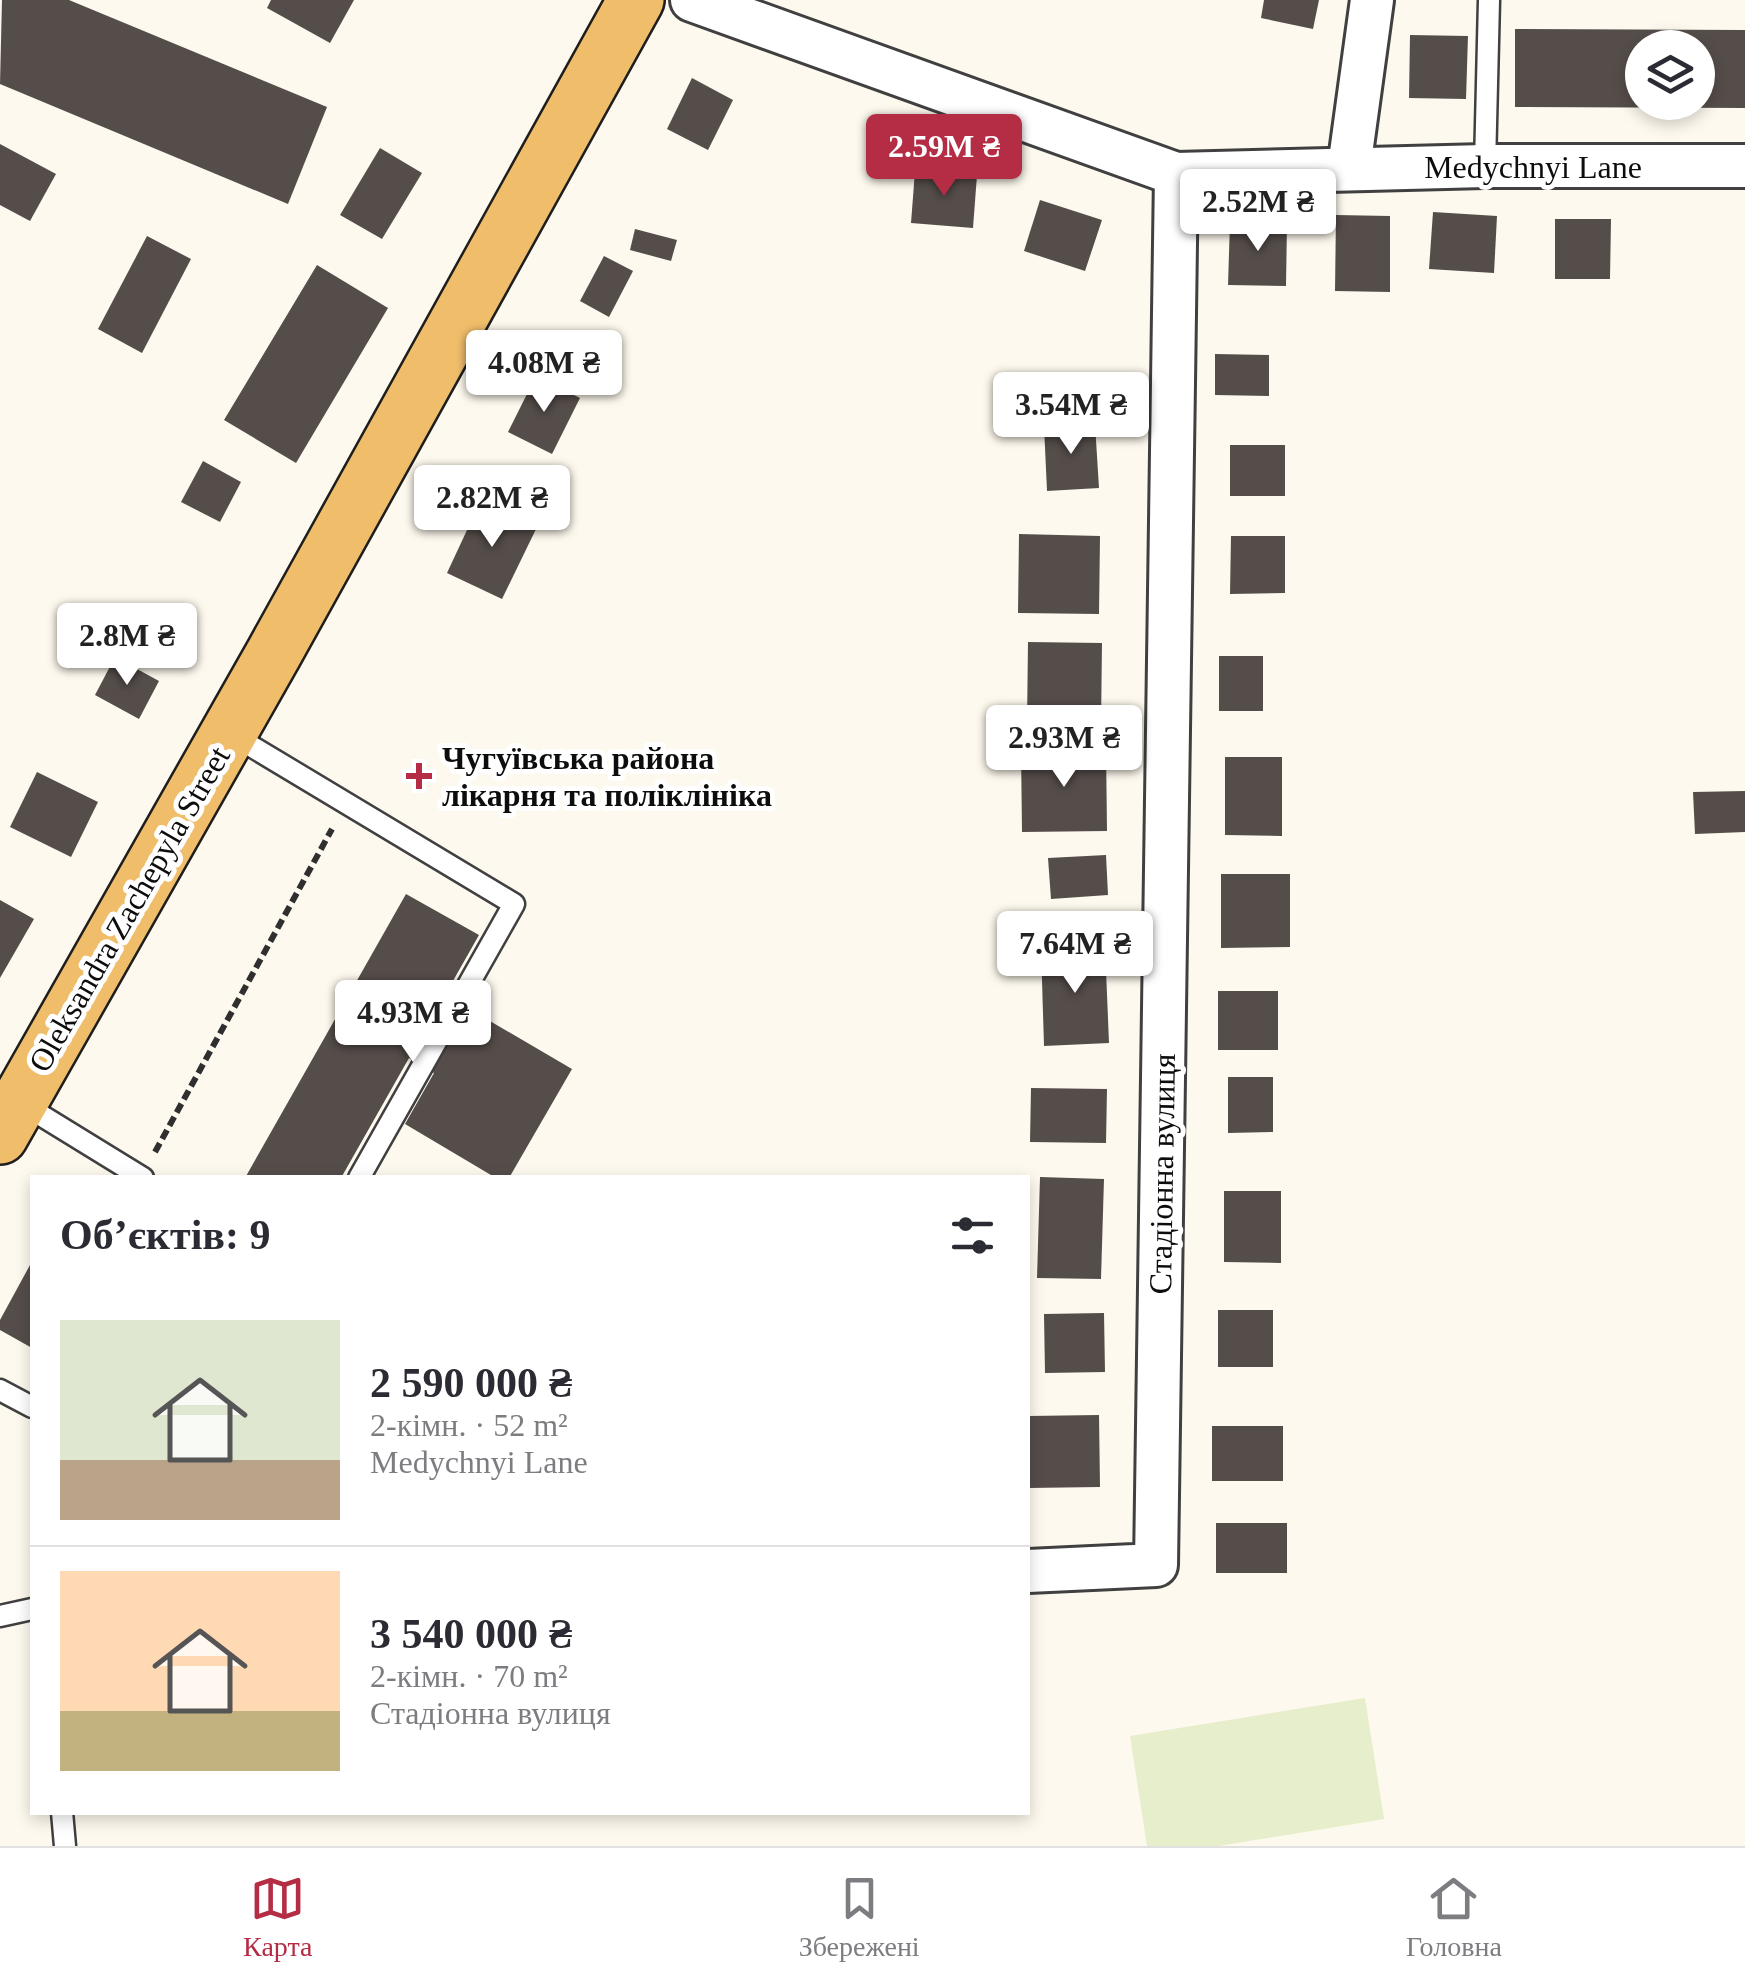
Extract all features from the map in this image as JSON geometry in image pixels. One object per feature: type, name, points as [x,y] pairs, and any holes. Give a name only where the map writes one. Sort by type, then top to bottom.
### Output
[{"type":"main road","name":"Oleksandra Zachepyla Street","points":[[10,1119],[636,0]]},
{"type":"street","name":"Medychnyi Lane","points":[[692,0],[1176,174],[1484,166],[1745,166]]},
{"type":"street","points":[[1349,168],[1372,0]]},
{"type":"street","name":"Стадіонна вулиця","points":[[1030,1571],[1156,1565],[1176,174]]},
{"type":"lane","points":[[1484,166],[1488,0]]},
{"type":"lane","points":[[229,732],[514,904],[361,1175]]},
{"type":"lane","points":[[10,1119],[137,1175]]},
{"type":"lane","points":[[0,1390],[30,1407]]},
{"type":"lane","points":[[0,1616],[30,1609]]},
{"type":"lane","points":[[62,1815],[66,1846]]},
{"type":"path","points":[[143,1175],[347,802]]},
{"type":"green space","points":[[1365,1698],[1384,1819],[1219,1846],[1147,1846],[1130,1736]]},
{"type":"building","points":[[2,0],[69,0],[327,107],[288,204],[0,84]]},
{"type":"building","points":[[271,0],[354,0],[330,43],[267,8]]},
{"type":"building","points":[[1264,0],[1319,0],[1313,29],[1261,18]]},
{"type":"building","points":[[1515,29],[1745,30],[1745,108],[1715,108],[1715,30],[1625,30],[1625,107],[1515,107]]},
{"type":"building","points":[[1410,35],[1468,36],[1466,99],[1409,98]]},
{"type":"building","points":[[692,78],[733,100],[708,150],[667,129]]},
{"type":"building","points":[[0,144],[56,174],[30,221],[0,205]]},
{"type":"building","points":[[380,148],[422,173],[382,239],[340,215]]},
{"type":"building","points":[[915,171],[977,175],[973,228],[911,223]]},
{"type":"building","points":[[1040,200],[1102,220],[1085,271],[1024,251]]},
{"type":"building","points":[[1433,212],[1497,216],[1494,273],[1429,269]]},
{"type":"building","points":[[1336,215],[1390,216],[1390,292],[1335,291]]},
{"type":"building","points":[[1555,219],[1611,219],[1610,279],[1555,279]]},
{"type":"building","points":[[1230,221],[1287,223],[1286,286],[1228,285]]},
{"type":"building","points":[[635,229],[677,240],[671,261],[630,250]]},
{"type":"building","points":[[147,236],[191,259],[142,353],[98,329]]},
{"type":"building","points":[[604,256],[633,271],[609,317],[580,301]]},
{"type":"building","points":[[317,265],[388,308],[296,463],[224,420]]},
{"type":"building","points":[[567,339],[616,362],[607,381],[558,359]]},
{"type":"building","points":[[1215,354],[1269,355],[1269,396],[1215,395]]},
{"type":"building","points":[[536,376],[580,398],[552,454],[508,432]]},
{"type":"building","points":[[1095,424],[1099,488],[1047,491],[1044,426]]},
{"type":"building","points":[[1230,445],[1285,445],[1285,496],[1230,496]]},
{"type":"building","points":[[203,461],[241,482],[220,522],[181,502]]},
{"type":"building","points":[[481,500],[537,527],[502,599],[447,573]]},
{"type":"building","points":[[1019,534],[1100,536],[1099,614],[1018,613]]},
{"type":"building","points":[[1231,536],[1285,536],[1285,593],[1230,594]]},
{"type":"building","points":[[1028,642],[1102,643],[1101,724],[1027,723]]},
{"type":"building","points":[[1219,656],[1263,656],[1263,711],[1219,711]]},
{"type":"building","points":[[115,657],[159,681],[139,719],[95,695]]},
{"type":"building","points":[[1106,748],[1107,831],[1022,832],[1021,749]]},
{"type":"building","points":[[1225,757],[1282,757],[1282,836],[1225,835]]},
{"type":"building","points":[[37,772],[98,802],[71,857],[10,827]]},
{"type":"building","points":[[1745,791],[1745,832],[1695,834],[1693,792]]},
{"type":"building","points":[[1106,855],[1108,895],[1051,899],[1048,858]]},
{"type":"building","points":[[1221,874],[1290,874],[1290,947],[1221,948]]},
{"type":"building","points":[[406,894],[479,935],[428,1025],[454,1040],[471,1010],[572,1069],[511,1175],[491,1175],[405,1124],[434,1073],[409,1058],[343,1175],[247,1175]]},
{"type":"building","points":[[0,900],[34,919],[0,978]]},
{"type":"building","points":[[1105,946],[1109,1043],[1044,1046],[1041,948]]},
{"type":"building","points":[[1218,991],[1278,991],[1278,1050],[1218,1050]]},
{"type":"building","points":[[1228,1077],[1273,1077],[1273,1132],[1228,1133]]},
{"type":"building","points":[[1031,1088],[1107,1089],[1106,1143],[1030,1142]]},
{"type":"building","points":[[1040,1177],[1104,1179],[1101,1279],[1037,1278]]},
{"type":"building","points":[[1224,1191],[1281,1191],[1281,1263],[1224,1262]]},
{"type":"building","points":[[30,1265],[30,1347],[0,1330],[0,1320]]},
{"type":"building","points":[[1218,1310],[1273,1310],[1273,1367],[1218,1367]]},
{"type":"building","points":[[1104,1313],[1105,1372],[1045,1373],[1044,1314]]},
{"type":"building","points":[[1099,1415],[1100,1487],[1030,1488],[1030,1416]]},
{"type":"building","points":[[1212,1426],[1283,1426],[1283,1481],[1212,1481]]},
{"type":"building","points":[[1216,1523],[1287,1523],[1287,1573],[1216,1573]]},
{"type":"place","name":"Чугуївська района лікарня та поліклініка","points":[[419,776]]}]
